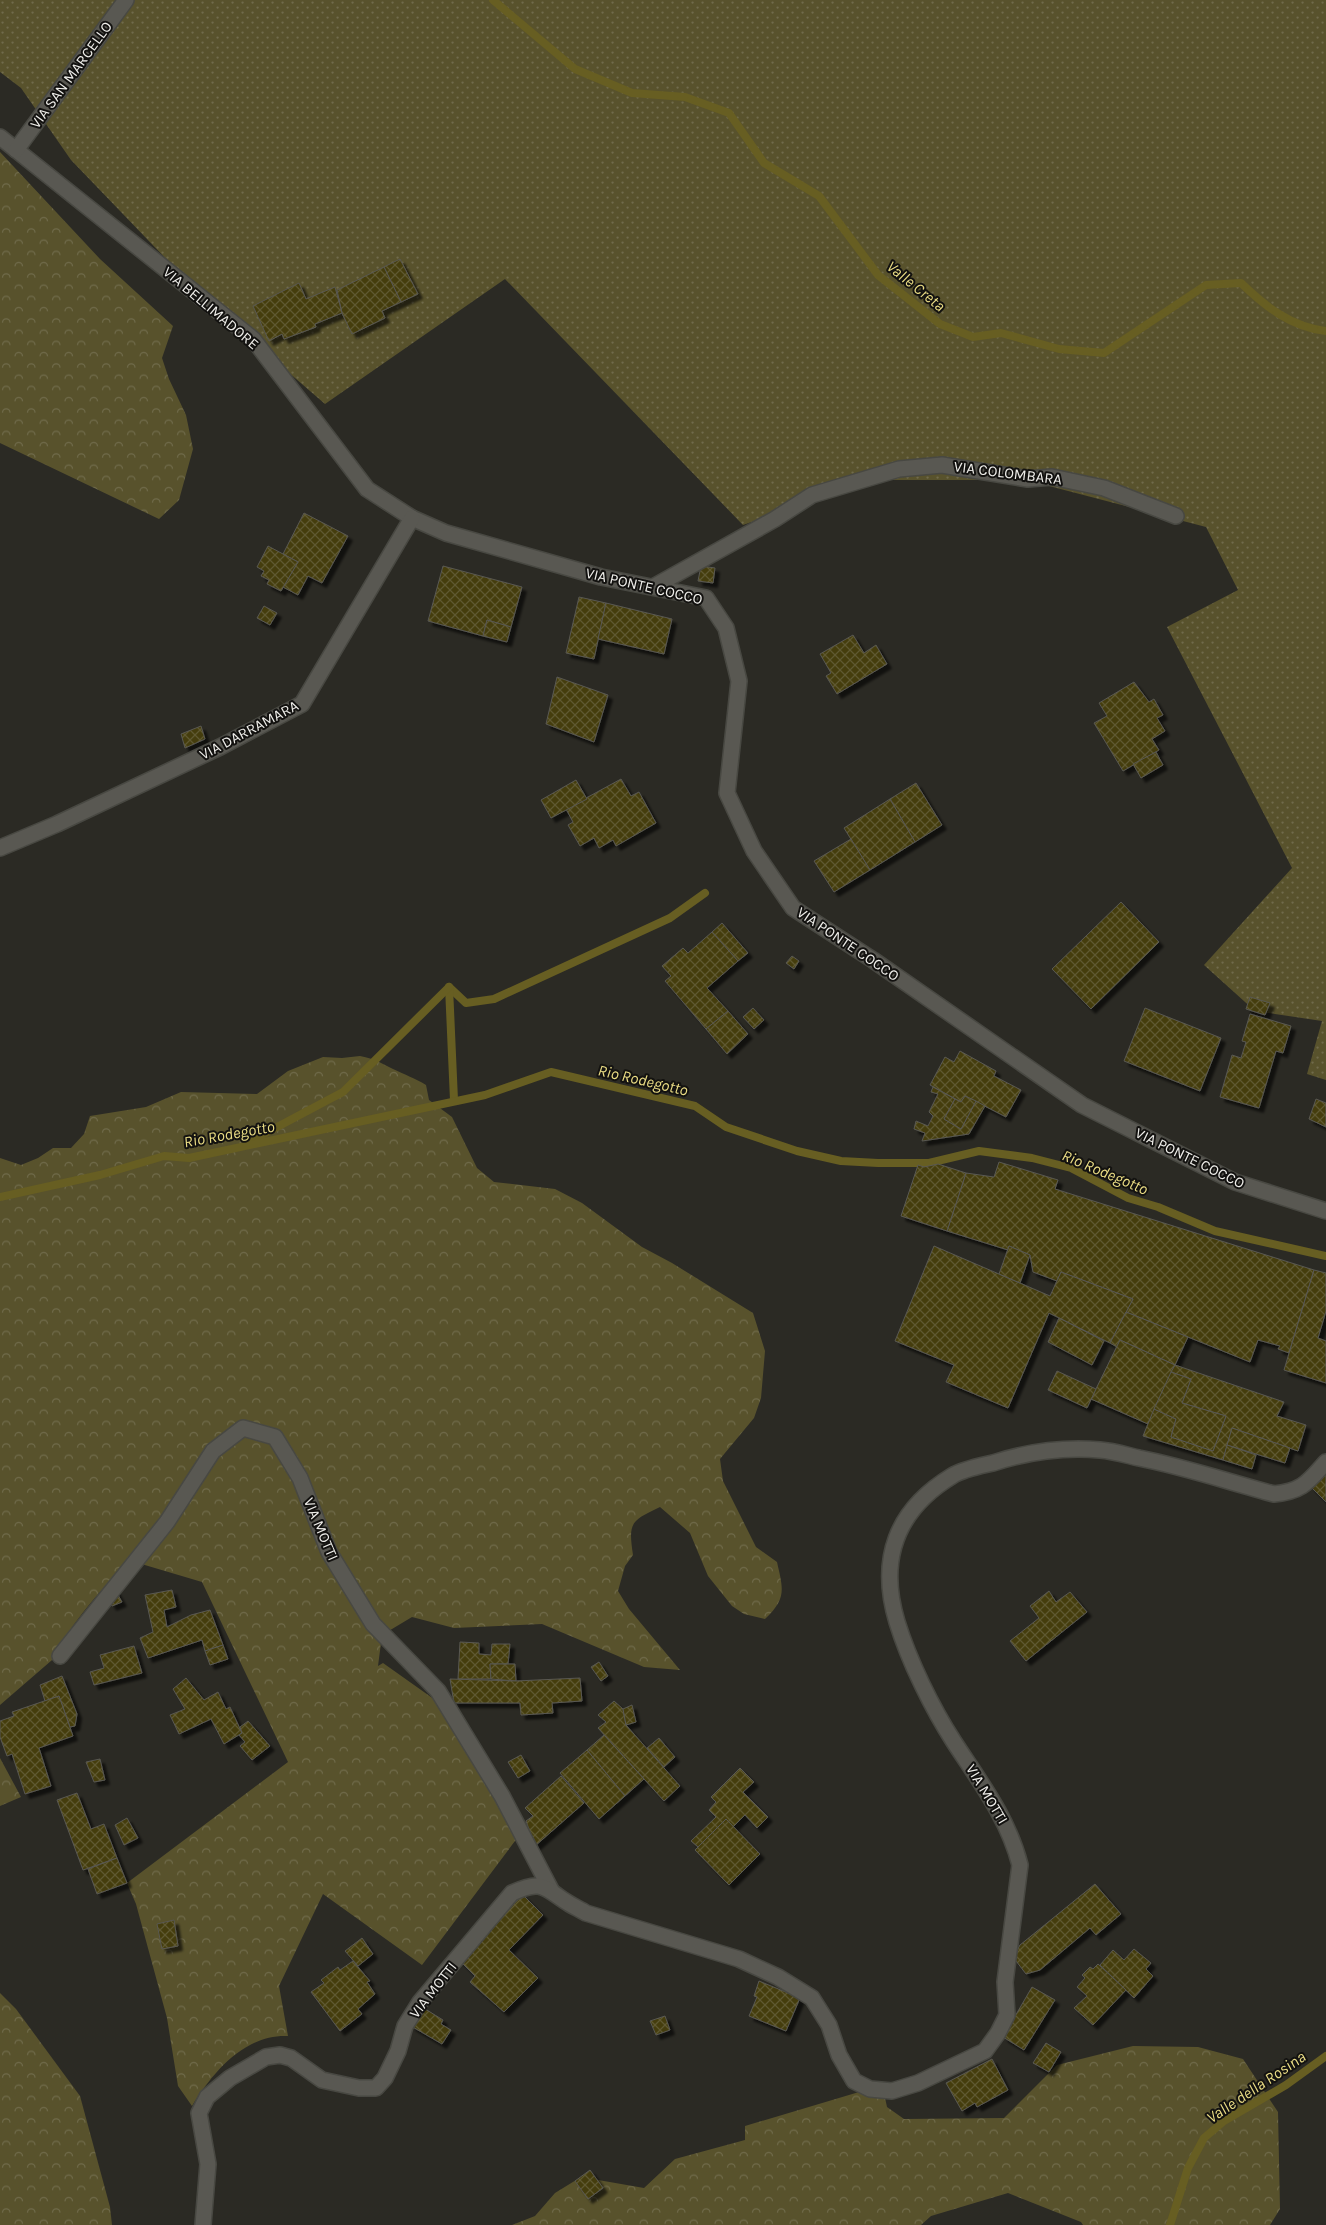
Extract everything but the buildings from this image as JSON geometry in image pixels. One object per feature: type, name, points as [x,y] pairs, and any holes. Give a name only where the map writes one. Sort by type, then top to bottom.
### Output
[{"type":"street","name":"VIA SAN MARCELLO","points":[[16,150],[126,0]]},
{"type":"street","name":"VIA BELLIMADORE","points":[[0,137],[253,339],[367,489],[412,518],[446,532]]},
{"type":"street","name":"VIA COLOMBARA","points":[[653,587],[775,519],[812,495],[899,469],[942,465],[1028,479],[1052,477],[1104,488],[1176,516]]},
{"type":"street","name":"VIA DARRAMARA","points":[[0,848],[57,824],[212,751],[302,704],[412,518]]},
{"type":"street","name":"VIA PONTE COCCO","points":[[446,532],[601,577],[706,598],[726,628],[739,681],[727,793],[754,851],[793,908],[873,960],[1082,1105],[1235,1182],[1326,1211]]},
{"type":"street","name":"VIA MOTTI","points":[[60,1656],[167,1522],[213,1451],[244,1428],[275,1437],[300,1478],[329,1552],[372,1624],[438,1691],[502,1796],[551,1890]]},
{"type":"street","name":"VIA MOTTI","points":[[204,2225],[208,2164],[199,2113],[207,2097],[230,2078],[266,2057],[280,2055],[291,2058],[322,2080],[359,2088],[376,2088],[385,2078],[398,2051],[405,2026],[420,2002],[512,1893],[536,1885],[551,1890],[566,1902],[586,1913],[739,1958],[778,1977],[812,1998],[829,2025],[846,2068],[854,2081],[870,2089],[892,2091],[918,2083],[985,2051],[998,2033],[1007,2015],[1005,1982],[1020,1864],[1016,1848],[1001,1814],[953,1739],[924,1688],[897,1623],[890,1590],[891,1554],[902,1524],[916,1503],[953,1474],[1017,1455],[1076,1449],[1102,1450],[1175,1465],[1274,1494],[1290,1493],[1305,1485],[1326,1462]]},
{"type":"green space","points":[[0,0],[1326,0],[1326,1080],[1307,1074],[1322,1021],[1255,1011],[1204,965],[1292,868],[1167,627],[1238,590],[1206,527],[1026,480],[873,480],[743,525],[505,279],[325,404],[251,340],[172,265],[71,160],[21,88],[0,72]]},
{"type":"green space","points":[[0,152],[100,259],[173,326],[162,358],[169,379],[186,415],[193,449],[179,500],[159,519],[0,443]]},
{"type":"green space","points":[[360,1056],[378,1061],[426,1085],[429,1100],[452,1117],[477,1168],[494,1182],[555,1189],[582,1203],[642,1247],[672,1263],[753,1313],[765,1351],[761,1398],[754,1418],[720,1459],[723,1481],[756,1547],[777,1562],[782,1593],[777,1605],[765,1619],[744,1614],[732,1606],[708,1576],[690,1533],[660,1507],[643,1516],[634,1524],[631,1536],[633,1555],[625,1566],[618,1591],[629,1609],[680,1670],[644,1667],[542,1624],[454,1628],[412,1617],[382,1635],[378,1666],[383,1663],[462,1719],[521,1833],[422,1965],[323,1894],[279,1986],[288,2036],[272,2037],[244,2048],[220,2068],[192,2106],[178,2086],[167,2018],[136,1904],[127,1883],[288,1762],[202,1582],[128,1560],[78,1618],[63,1643],[59,1654],[0,1705],[0,1158],[21,1165],[38,1158],[53,1148],[71,1148],[84,1134],[90,1116],[146,1107],[181,1092],[257,1094],[288,1071],[323,1057],[342,1058]]},
{"type":"green space","points":[[0,1758],[21,1797],[0,1806]]},
{"type":"green space","points":[[0,1993],[16,2009],[80,2096],[110,2207],[112,2225],[0,2225]]},
{"type":"green space","points":[[1133,2046],[1198,2047],[1243,2059],[1278,2112],[1280,2209],[1270,2225],[1083,2225],[1081,2222],[1008,2193],[931,2216],[921,2225],[512,2225],[535,2216],[555,2193],[581,2177],[644,2188],[675,2159],[745,2140],[745,2126],[859,2092],[884,2093],[887,2107],[904,2119],[1004,2118],[1057,2065]]},
{"type":"waterway","name":"Valle Creta","points":[[493,0],[575,69],[632,93],[685,97],[729,113],[764,163],[819,196],[878,275],[940,324],[973,337],[1001,333],[1059,349],[1104,353],[1206,285],[1241,283],[1270,308],[1290,320],[1313,329],[1326,331]]},
{"type":"waterway","points":[[449,987],[466,1003],[494,999],[670,918],[705,893]]},
{"type":"waterway","points":[[449,987],[454,1100]]},
{"type":"waterway","points":[[249,1142],[343,1092],[449,987]]},
{"type":"waterway","name":"Rio Rodegotto","points":[[0,1197],[100,1175],[164,1156],[189,1158],[485,1095],[551,1072],[695,1106],[726,1127],[797,1151],[841,1161],[929,1163],[979,1151],[1032,1158],[1071,1168],[1128,1198],[1158,1207],[1215,1231],[1326,1256]]},
{"type":"waterway","name":"Valle della Rosina","points":[[1170,2225],[1188,2168],[1204,2138],[1224,2121],[1286,2085],[1326,2056]]}]
